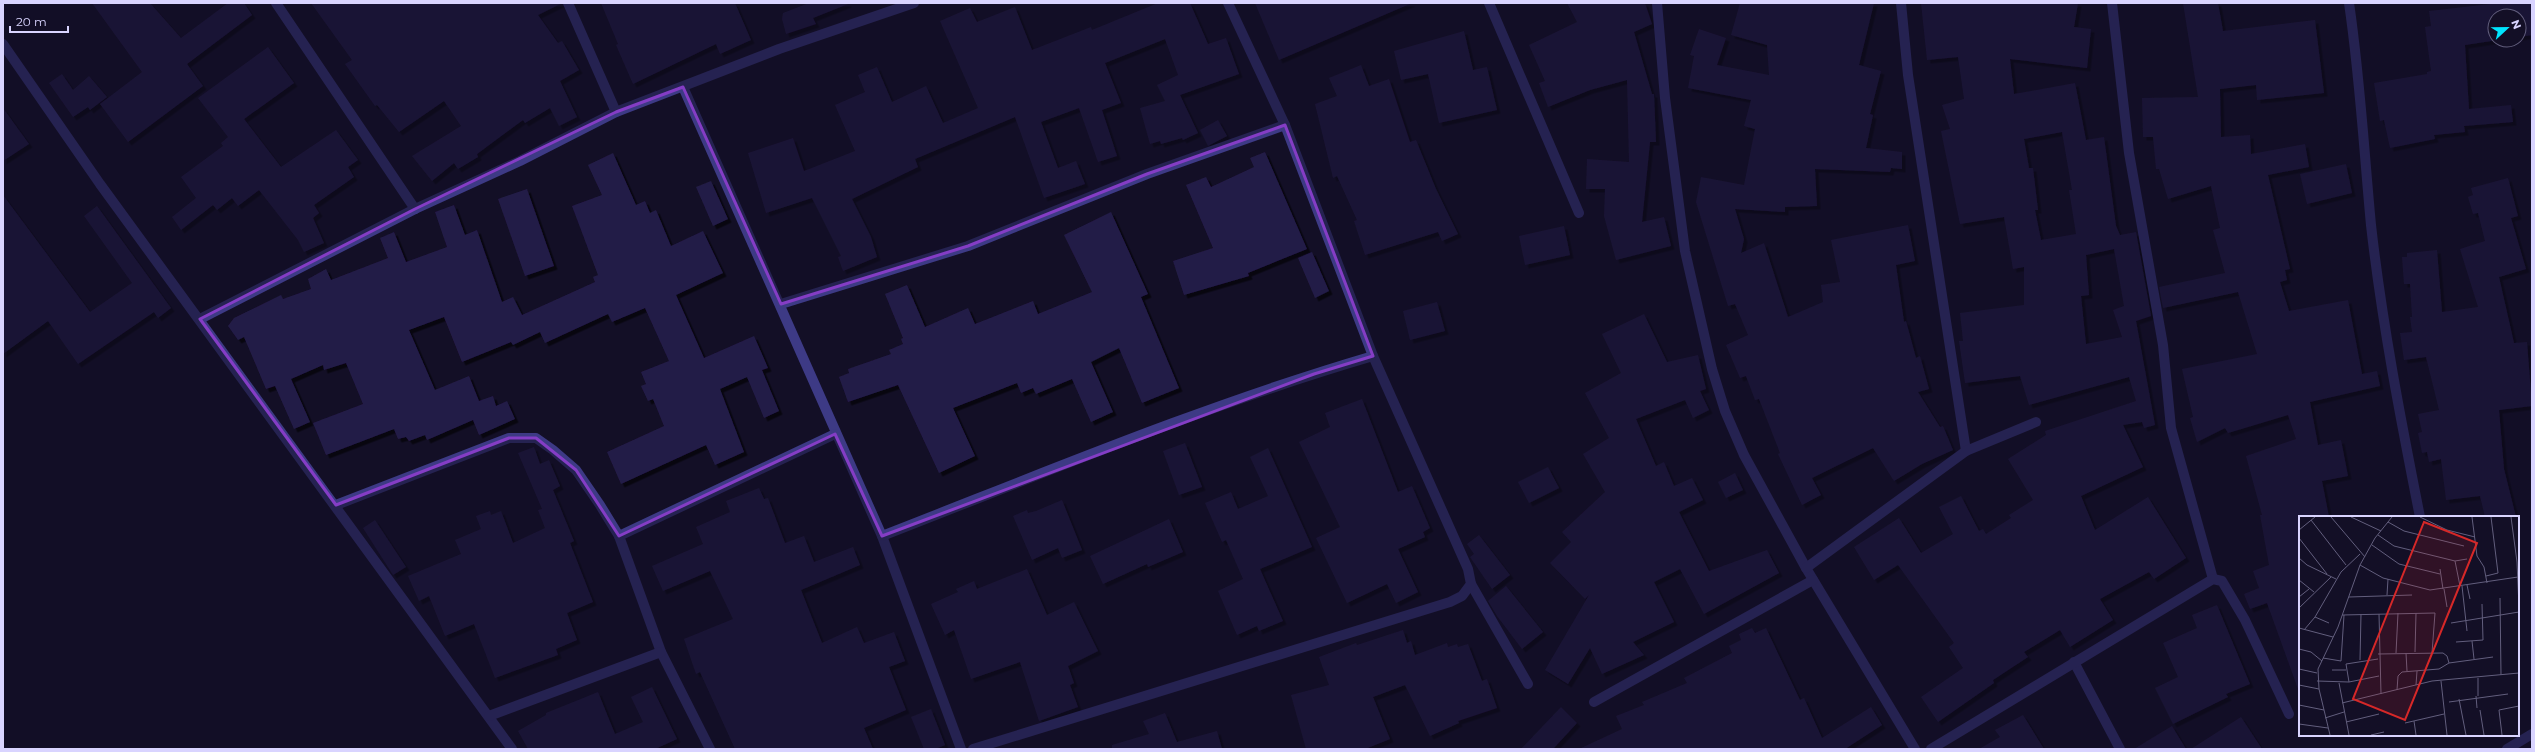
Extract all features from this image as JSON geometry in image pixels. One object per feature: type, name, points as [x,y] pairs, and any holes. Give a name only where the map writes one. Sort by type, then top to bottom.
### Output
[{"type":"street","points":[[276,3],[415,209]]},
{"type":"street","points":[[568,3],[616,112]]},
{"type":"street","points":[[200,319],[415,209],[520,161],[616,112],[778,49],[914,3]]},
{"type":"street","points":[[1228,3],[1285,126],[1373,356],[1468,569],[1471,584],[1528,684]]},
{"type":"street","points":[[1489,3],[1579,213]]},
{"type":"street","points":[[1657,3],[1665,98],[1685,251],[1712,369],[1724,411],[1744,455],[1806,568],[1915,749]]},
{"type":"street","points":[[1901,3],[1908,75],[1966,451]]},
{"type":"street","points":[[2112,3],[2129,153],[2163,345],[2171,428],[2213,579]]},
{"type":"street","points":[[2349,3],[2356,47],[2372,227],[2401,423],[2420,516]]},
{"type":"street","points":[[3,44],[100,184],[336,505],[512,749]]},
{"type":"street","points":[[683,87],[781,304],[835,434],[882,536],[961,749]]},
{"type":"street","points":[[781,304],[968,246],[1147,174],[1285,126]]},
{"type":"street","points":[[882,536],[1199,415],[1314,374],[1373,356]]},
{"type":"street","points":[[1806,568],[1966,451],[2036,422]]},
{"type":"street","points":[[619,536],[835,434]]},
{"type":"street","points":[[336,505],[509,438],[536,438],[576,470],[619,536],[661,652],[710,749]]},
{"type":"street","points":[[1931,749],[2213,579],[2222,581],[2245,620],[2289,714]]},
{"type":"street","points":[[1594,702],[1813,580]]},
{"type":"street","points":[[973,749],[1450,602],[1462,596],[1471,584]]},
{"type":"street","points":[[489,716],[661,652]]},
{"type":"street","points":[[2074,662],[2120,749]]},
{"type":"street","points":[[2507,749],[2532,734]]},
{"type":"highlighted area","points":[[683,87],[781,304],[968,246],[1147,174],[1285,125],[1373,356],[1314,374],[882,536],[835,434],[619,536],[576,470],[536,438],[509,438],[336,505],[200,319],[415,209],[616,112]]},
{"type":"building","points":[[92,3],[150,3],[181,38],[228,3],[244,3],[252,15],[187,64],[203,86],[128,142],[100,104],[142,72]]},
{"type":"building","points":[[311,3],[562,3],[538,15],[558,43],[562,41],[579,70],[560,81],[577,117],[559,126],[550,108],[525,123],[523,120],[477,154],[478,157],[458,169],[454,163],[432,181],[412,156],[461,126],[444,101],[399,132],[377,105],[375,106],[345,64],[352,60]]},
{"type":"building","points":[[601,3],[735,3],[751,40],[720,54],[716,44],[633,84],[616,45],[618,44]]},
{"type":"building","points":[[809,3],[848,4],[813,18],[816,24],[786,34],[782,19],[783,13]]},
{"type":"building","points":[[1158,3],[1190,3],[1208,44],[1226,38],[1239,74],[1180,95],[1198,133],[1183,140],[1182,138],[1161,144],[1160,141],[1150,144],[1140,108],[1165,101],[1157,85],[1178,75],[1165,39],[1105,63],[1121,103],[1102,110],[1117,156],[1098,162],[1079,108],[1041,122],[1058,168],[1076,161],[1085,184],[1044,198],[1015,117],[915,159],[918,167],[852,199],[871,237],[877,257],[843,271],[838,257],[841,256],[812,198],[766,213],[748,153],[793,138],[804,171],[855,151],[835,105],[865,92],[858,75],[877,67],[892,102],[926,86],[943,123],[978,108],[940,21],[970,8],[977,22],[1015,7],[1032,50],[1091,27],[1092,30]]},
{"type":"building","points":[[1255,3],[1412,3],[1279,60]]},
{"type":"building","points":[[1567,3],[1645,3],[1652,24],[1634,32],[1652,94],[1654,94],[1656,142],[1650,142],[1642,222],[1664,217],[1671,246],[1616,260],[1604,216],[1605,189],[1586,189],[1587,159],[1629,162],[1627,80],[1590,90],[1548,107],[1539,83],[1545,81],[1529,45],[1577,22]]},
{"type":"building","points":[[1740,3],[1874,3],[1859,65],[1881,71],[1870,114],[1873,115],[1866,148],[1902,152],[1902,169],[1891,168],[1890,172],[1815,169],[1817,206],[1785,207],[1785,212],[1735,209],[1744,239],[1741,253],[1764,243],[1788,317],[1823,302],[1821,285],[1840,282],[1831,240],[1908,225],[1915,261],[1896,265],[1904,322],[1906,321],[1916,358],[1920,356],[1929,389],[1918,392],[1940,427],[1943,426],[1953,450],[1922,464],[1894,481],[1873,448],[1812,478],[1821,495],[1802,505],[1778,454],[1780,453],[1759,399],[1755,400],[1746,376],[1740,378],[1726,345],[1748,335],[1735,304],[1728,306],[1696,202],[1701,177],[1744,185],[1755,129],[1744,126],[1751,100],[1688,88],[1694,56],[1690,55],[1699,29],[1726,38],[1717,65],[1769,75],[1767,45],[1731,35]]},
{"type":"building","points":[[1921,3],[2078,3],[2074,27],[2091,29],[2087,68],[2010,59],[2014,94],[2075,83],[2086,140],[2104,137],[2116,226],[2120,235],[2136,232],[2150,310],[2151,316],[2136,321],[2155,425],[2144,428],[2142,422],[2123,425],[2143,467],[2081,496],[2095,530],[2148,497],[2186,558],[2154,579],[2149,572],[2100,599],[2113,620],[2070,647],[2060,630],[2024,652],[2028,657],[1993,680],[1994,683],[1938,722],[1921,697],[1963,668],[1949,647],[1954,643],[1898,565],[1874,580],[1854,547],[1899,518],[1921,553],[1953,534],[1939,507],[1961,496],[1979,531],[1983,529],[1986,534],[2011,518],[2009,515],[2033,500],[2008,459],[2046,435],[2045,431],[2136,401],[2129,377],[2029,405],[2020,376],[1965,383],[1959,341],[1963,341],[1960,313],[2024,305],[2024,267],[2013,269],[2004,217],[1960,224],[1941,131],[1950,129],[1942,105],[1964,99],[1958,57],[1927,60]],"holes":[[[2062,132],[2072,190],[2069,190],[2076,234],[2041,240],[2035,210],[2038,210],[2033,168],[2029,168],[2024,139]],[[2114,249],[2124,306],[2113,310],[2122,337],[2086,344],[2081,296],[2089,295],[2086,255]]]},
{"type":"building","points":[[2183,3],[2218,3],[2223,31],[2315,20],[2324,93],[2257,100],[2256,85],[2220,89],[2221,137],[2250,135],[2251,154],[2305,144],[2309,167],[2268,175],[2290,269],[2285,270],[2287,280],[2280,282],[2289,311],[2348,300],[2362,374],[2377,371],[2380,386],[2310,402],[2318,445],[2341,440],[2348,476],[2322,481],[2329,516],[2299,516],[2299,689],[2267,603],[2250,609],[2244,594],[2259,588],[2253,571],[2269,565],[2260,515],[2262,515],[2246,456],[2296,439],[2288,415],[2228,433],[2225,428],[2197,442],[2190,418],[2193,417],[2182,369],[2257,354],[2238,292],[2163,308],[2159,287],[2225,273],[2213,230],[2220,228],[2211,186],[2168,199],[2159,169],[2156,169],[2153,137],[2143,137],[2142,98],[2198,97]]},
{"type":"building","points":[[2499,3],[2532,3],[2532,35],[2527,36],[2527,8],[2487,8],[2487,42],[2465,45],[2469,109],[2511,105],[2513,122],[2464,126],[2465,132],[2434,135],[2435,139],[2390,148],[2384,120],[2380,121],[2374,83],[2427,74],[2427,72],[2431,71],[2425,27],[2431,26],[2429,11]]},
{"type":"building","points":[[1464,31],[1473,70],[1487,67],[1497,110],[1439,123],[1428,74],[1401,80],[1394,51]]},
{"type":"building","points":[[268,47],[294,83],[244,119],[281,167],[336,130],[358,160],[348,167],[354,177],[314,205],[319,213],[313,218],[324,243],[304,252],[298,240],[259,190],[238,206],[232,198],[217,210],[213,205],[181,230],[172,217],[196,198],[181,177],[223,146],[221,143],[228,137],[198,98]]},
{"type":"building","points":[[1361,65],[1369,86],[1389,79],[1410,142],[1416,140],[1436,189],[1458,234],[1442,241],[1438,232],[1365,255],[1354,221],[1357,220],[1337,176],[1333,178],[1315,104],[1337,96],[1329,78]]},
{"type":"building","points":[[62,74],[73,90],[89,76],[107,97],[90,110],[88,107],[73,117],[49,83]]},
{"type":"building","points":[[3,108],[29,144],[3,161]]},
{"type":"building","points":[[1218,120],[1227,136],[1208,146],[1200,130]]},
{"type":"building","points":[[1265,152],[1307,249],[1248,273],[1249,276],[1184,295],[1173,261],[1213,248],[1186,185],[1206,177],[1211,187],[1254,167],[1250,158]]},
{"type":"building","points":[[613,153],[636,205],[645,201],[650,213],[656,210],[671,246],[703,231],[723,273],[676,295],[704,358],[754,336],[768,368],[762,370],[779,411],[764,418],[747,377],[720,389],[744,452],[715,465],[706,445],[621,484],[607,452],[664,426],[653,399],[648,401],[641,386],[646,384],[641,372],[669,361],[645,308],[612,322],[608,314],[545,343],[540,332],[513,345],[511,342],[462,362],[444,317],[409,330],[435,390],[469,376],[479,401],[493,396],[496,406],[507,401],[515,419],[479,435],[473,420],[427,440],[425,435],[409,441],[406,437],[398,439],[394,429],[326,455],[313,423],[363,404],[346,363],[324,370],[323,365],[291,379],[310,422],[294,429],[275,386],[266,389],[244,337],[238,340],[228,326],[234,318],[281,295],[283,299],[311,289],[308,279],[326,269],[331,280],[388,258],[380,238],[394,232],[406,262],[447,247],[435,212],[454,205],[465,235],[477,230],[502,302],[513,297],[522,315],[595,282],[593,277],[598,275],[572,206],[602,195],[588,165]]},
{"type":"building","points":[[2346,164],[2352,193],[2307,204],[2300,174]]},
{"type":"building","points":[[2508,178],[2518,216],[2511,218],[2526,269],[2499,277],[2514,343],[2527,342],[2532,406],[2499,410],[2504,469],[2516,516],[2485,516],[2480,496],[2446,500],[2441,459],[2429,462],[2427,452],[2422,453],[2418,433],[2422,432],[2418,414],[2439,410],[2426,357],[2404,360],[2400,333],[2412,332],[2410,317],[2412,317],[2410,284],[2404,284],[2402,257],[2407,257],[2407,253],[2437,250],[2442,312],[2478,307],[2460,249],[2485,241],[2478,213],[2473,214],[2468,197],[2473,195],[2471,188]]},
{"type":"building","points":[[711,181],[728,219],[713,226],[696,187]]},
{"type":"building","points":[[527,189],[554,266],[525,276],[498,199]]},
{"type":"building","points":[[3,195],[90,312],[132,283],[84,216],[97,206],[171,308],[158,318],[154,312],[78,364],[48,321],[3,354]]},
{"type":"building","points":[[1111,212],[1148,294],[1141,297],[1179,388],[1142,403],[1119,348],[1091,362],[1113,412],[1091,422],[1072,379],[1036,394],[1033,388],[1021,393],[1017,383],[953,408],[975,456],[939,473],[898,385],[848,402],[839,377],[849,373],[848,369],[891,354],[889,350],[903,344],[901,339],[903,338],[885,294],[907,285],[925,327],[968,308],[975,324],[1033,301],[1038,314],[1092,292],[1064,235]]},
{"type":"building","points":[[1564,226],[1570,255],[1525,265],[1519,236]]},
{"type":"building","points":[[1312,252],[1329,291],[1315,298],[1298,258]]},
{"type":"building","points":[[1437,302],[1445,331],[1410,340],[1403,311]]},
{"type":"building","points":[[1644,314],[1667,362],[1698,355],[1706,389],[1700,391],[1709,410],[1693,418],[1685,400],[1636,419],[1656,466],[1664,462],[1674,486],[1692,478],[1703,500],[1679,512],[1709,571],[1767,550],[1779,573],[1704,614],[1680,569],[1654,582],[1674,622],[1633,642],[1644,655],[1602,674],[1590,648],[1568,684],[1545,670],[1589,595],[1585,599],[1550,563],[1571,542],[1562,532],[1605,492],[1583,454],[1609,438],[1585,393],[1621,373],[1602,334]]},
{"type":"building","points":[[1362,399],[1398,492],[1412,486],[1430,528],[1423,532],[1425,537],[1398,549],[1418,592],[1396,603],[1387,584],[1347,603],[1316,538],[1340,527],[1299,442],[1330,427],[1325,413]]},
{"type":"building","points":[[1185,443],[1202,487],[1179,495],[1163,451]]},
{"type":"building","points":[[534,447],[540,464],[549,460],[560,486],[553,490],[574,541],[570,543],[593,602],[567,613],[577,640],[556,649],[558,655],[495,678],[474,624],[445,636],[429,596],[419,601],[408,576],[461,554],[455,540],[481,529],[476,516],[490,511],[491,515],[501,511],[513,543],[545,528],[538,510],[542,509],[518,453]]},
{"type":"building","points":[[1268,448],[1312,547],[1260,569],[1283,621],[1259,631],[1257,626],[1237,635],[1218,591],[1243,579],[1226,540],[1222,542],[1205,503],[1231,492],[1238,509],[1268,496],[1250,457]]},
{"type":"building","points":[[1548,467],[1559,488],[1529,503],[1518,482]]},
{"type":"building","points":[[1735,473],[1743,490],[1726,498],[1718,482]]},
{"type":"building","points":[[759,488],[764,499],[768,498],[785,543],[804,536],[814,562],[853,547],[860,565],[801,590],[822,643],[857,627],[864,643],[894,632],[905,661],[889,667],[906,710],[864,728],[873,749],[735,749],[700,672],[696,674],[684,639],[733,619],[710,571],[663,591],[652,566],[703,544],[696,527],[730,512],[726,501]]},
{"type":"building","points":[[1062,500],[1082,550],[1062,558],[1058,548],[1032,560],[1013,516],[1027,510],[1028,513],[1036,511]]},
{"type":"building","points":[[1169,519],[1183,552],[1148,567],[1147,564],[1103,584],[1090,556]]},
{"type":"building","points":[[375,520],[406,567],[393,575],[363,528]]},
{"type":"building","points":[[1479,535],[1510,575],[1492,589],[1470,557],[1474,554],[1467,544]]},
{"type":"building","points":[[1027,569],[1047,615],[1074,602],[1098,651],[1068,666],[1074,683],[1070,685],[1078,707],[1039,721],[1020,662],[971,679],[954,630],[945,635],[931,604],[958,592],[956,589],[974,581],[977,589]]},
{"type":"building","points":[[1506,586],[1543,632],[1522,649],[1497,616],[1488,601]]},
{"type":"building","points":[[2217,605],[2250,684],[2226,694],[2228,697],[2173,724],[2155,688],[2178,677],[2163,643],[2197,628],[2192,615]]},
{"type":"building","points":[[1752,628],[1755,633],[1766,628],[1800,700],[1804,698],[1822,738],[1871,707],[1882,725],[1845,749],[1579,749],[1622,729],[1616,716],[1644,705],[1642,702],[1687,683],[1684,678],[1732,653],[1729,646],[1741,640],[1739,634]]},
{"type":"building","points":[[1403,630],[1407,643],[1411,641],[1415,655],[1447,643],[1448,647],[1457,644],[1458,647],[1468,644],[1482,681],[1487,679],[1497,708],[1458,721],[1459,723],[1430,736],[1405,685],[1373,697],[1390,739],[1365,749],[1306,749],[1291,695],[1329,685],[1319,657],[1356,643],[1357,645]]},
{"type":"building","points":[[652,687],[677,739],[655,749],[528,749],[518,731],[546,715],[546,713],[598,692],[615,734],[643,722],[631,697]]},
{"type":"building","points":[[1561,707],[1577,723],[1553,749],[1521,749]]},
{"type":"building","points":[[931,709],[945,745],[935,749],[924,749],[911,717]]},
{"type":"building","points":[[1165,713],[1177,742],[1217,731],[1222,749],[1112,749],[1112,745],[1149,734],[1143,721]]},
{"type":"building","points":[[2023,715],[2044,749],[1979,749],[2000,737],[1995,730]]},
{"type":"building","points":[[2241,717],[2262,749],[2191,749]]},
{"type":"building","points":[[2172,726],[2186,749],[2134,749]]}]
